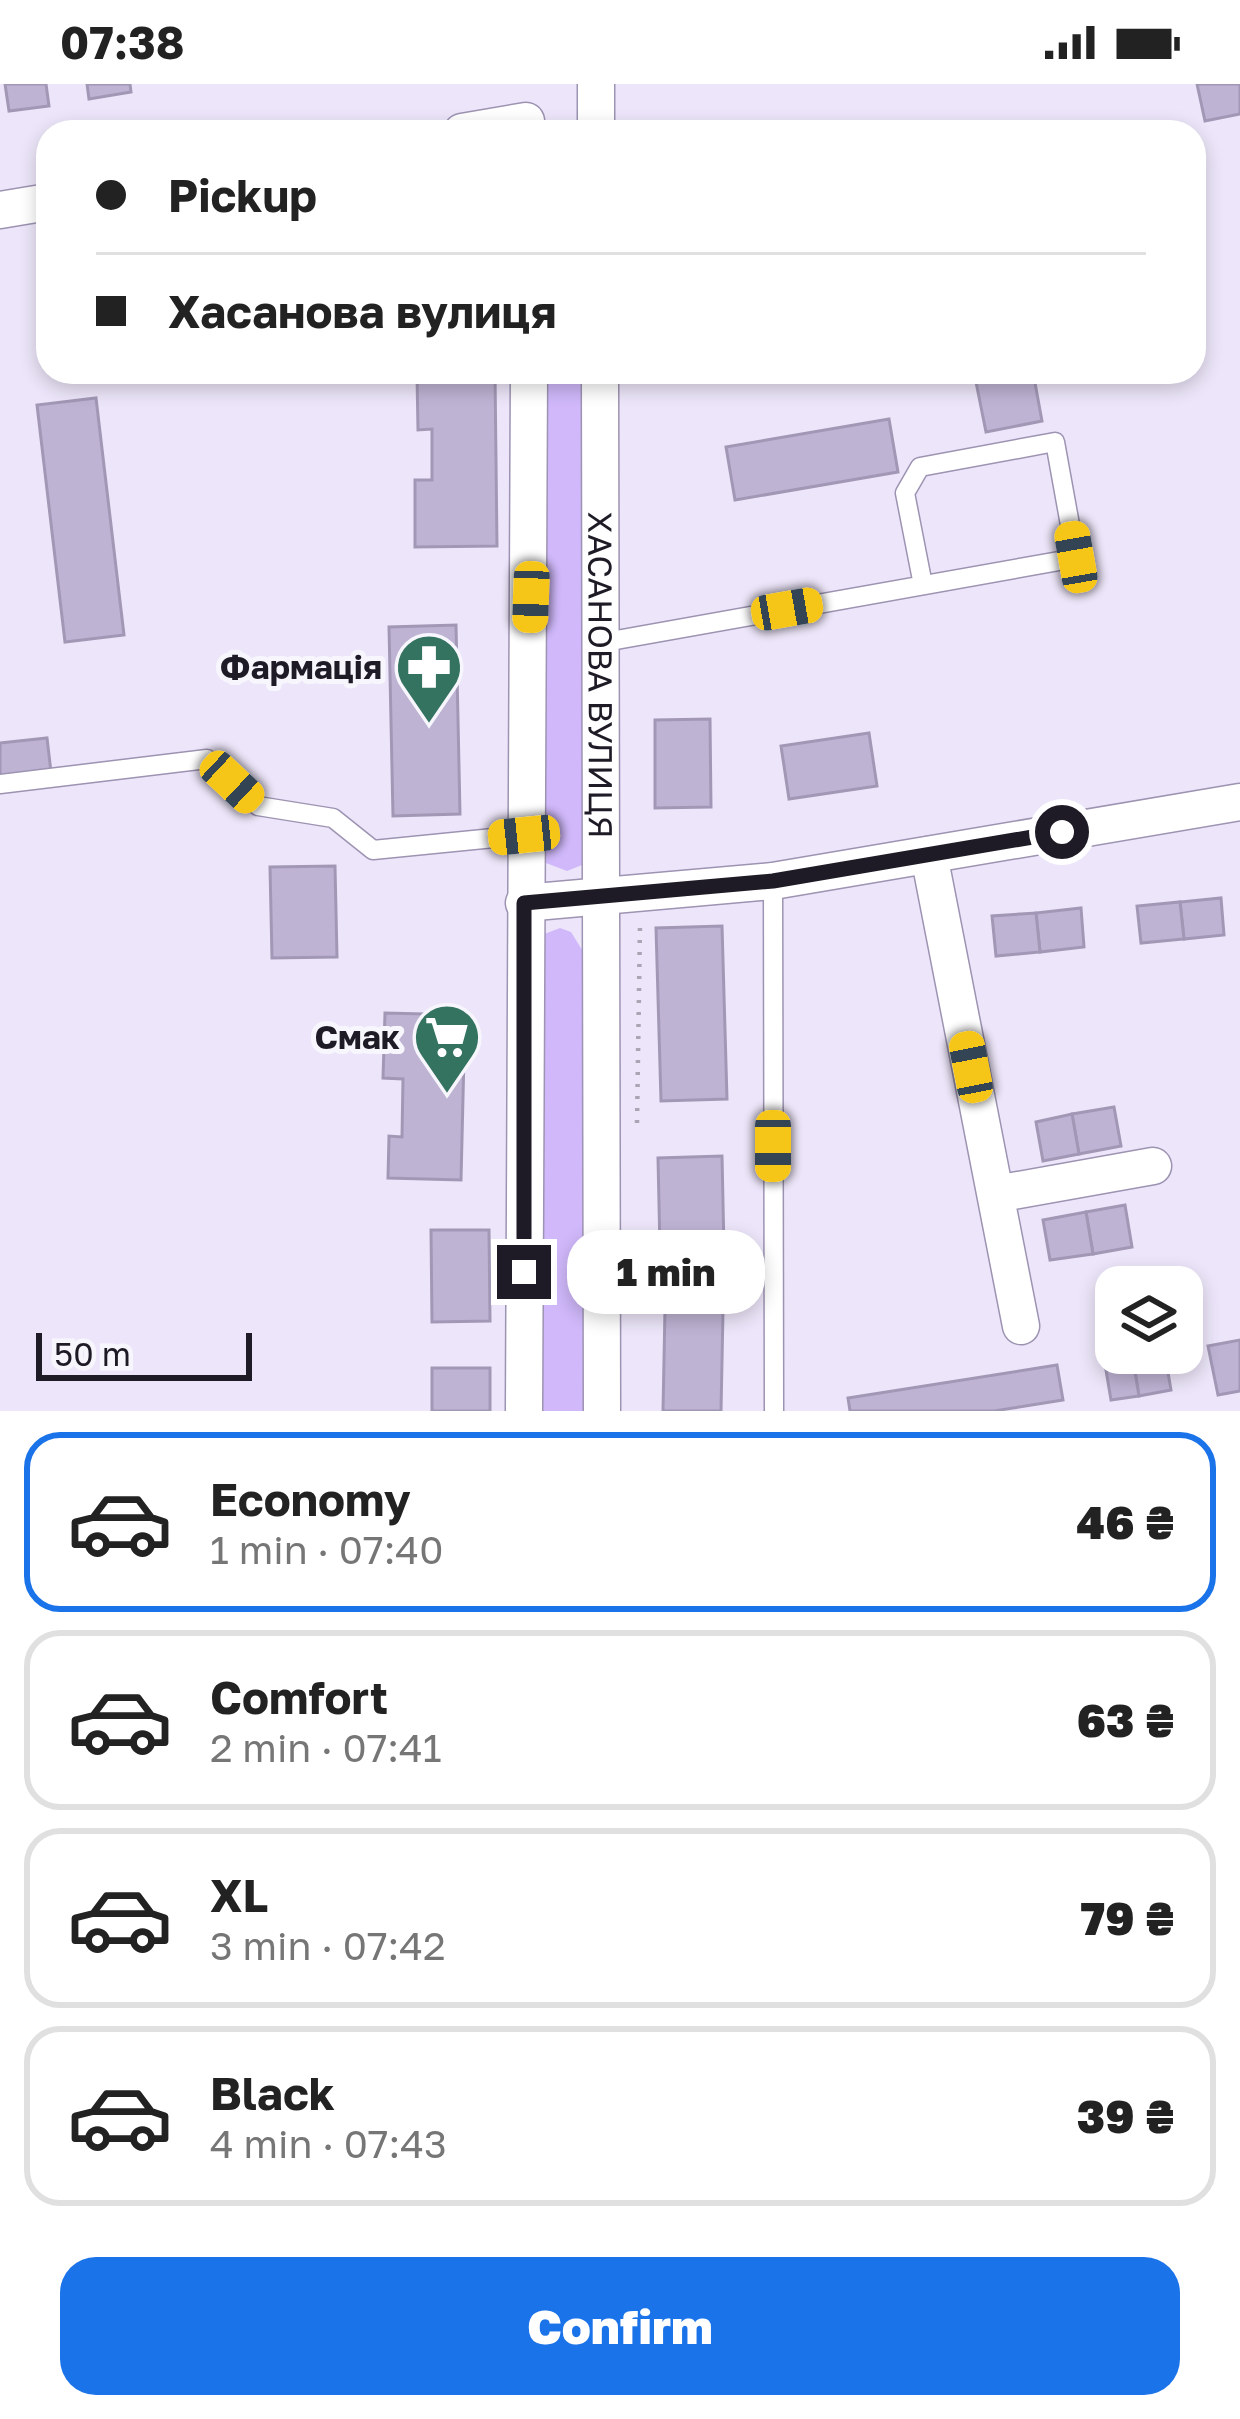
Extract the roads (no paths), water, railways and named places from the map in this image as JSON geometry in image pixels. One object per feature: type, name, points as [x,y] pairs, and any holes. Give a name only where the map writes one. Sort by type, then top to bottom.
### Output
[{"type":"street","points":[[526,84],[526,120]]},
{"type":"street","points":[[596,84],[596,120]]},
{"type":"street","points":[[0,210],[36,204]]},
{"type":"street","points":[[524,1411],[529,384]]},
{"type":"street","name":"ХАСАНОВА ВУЛИЦЯ","points":[[600,384],[605,641],[602,1411]]},
{"type":"street","points":[[524,903],[773,881],[1240,802]]},
{"type":"street","points":[[929,855],[1021,1326]]},
{"type":"street","points":[[996,1194],[1154,1166]]},
{"type":"lane","points":[[605,641],[923,585],[1076,557],[1055,442],[920,466],[905,493],[923,585]]},
{"type":"lane","points":[[0,784],[207,759],[258,806],[333,818],[373,850],[524,835]]},
{"type":"lane","points":[[773,881],[774,1411]]},
{"type":"place","name":"Фармація","points":[[429,726]]},
{"type":"place","name":"Смак","points":[[447,1096]]}]
